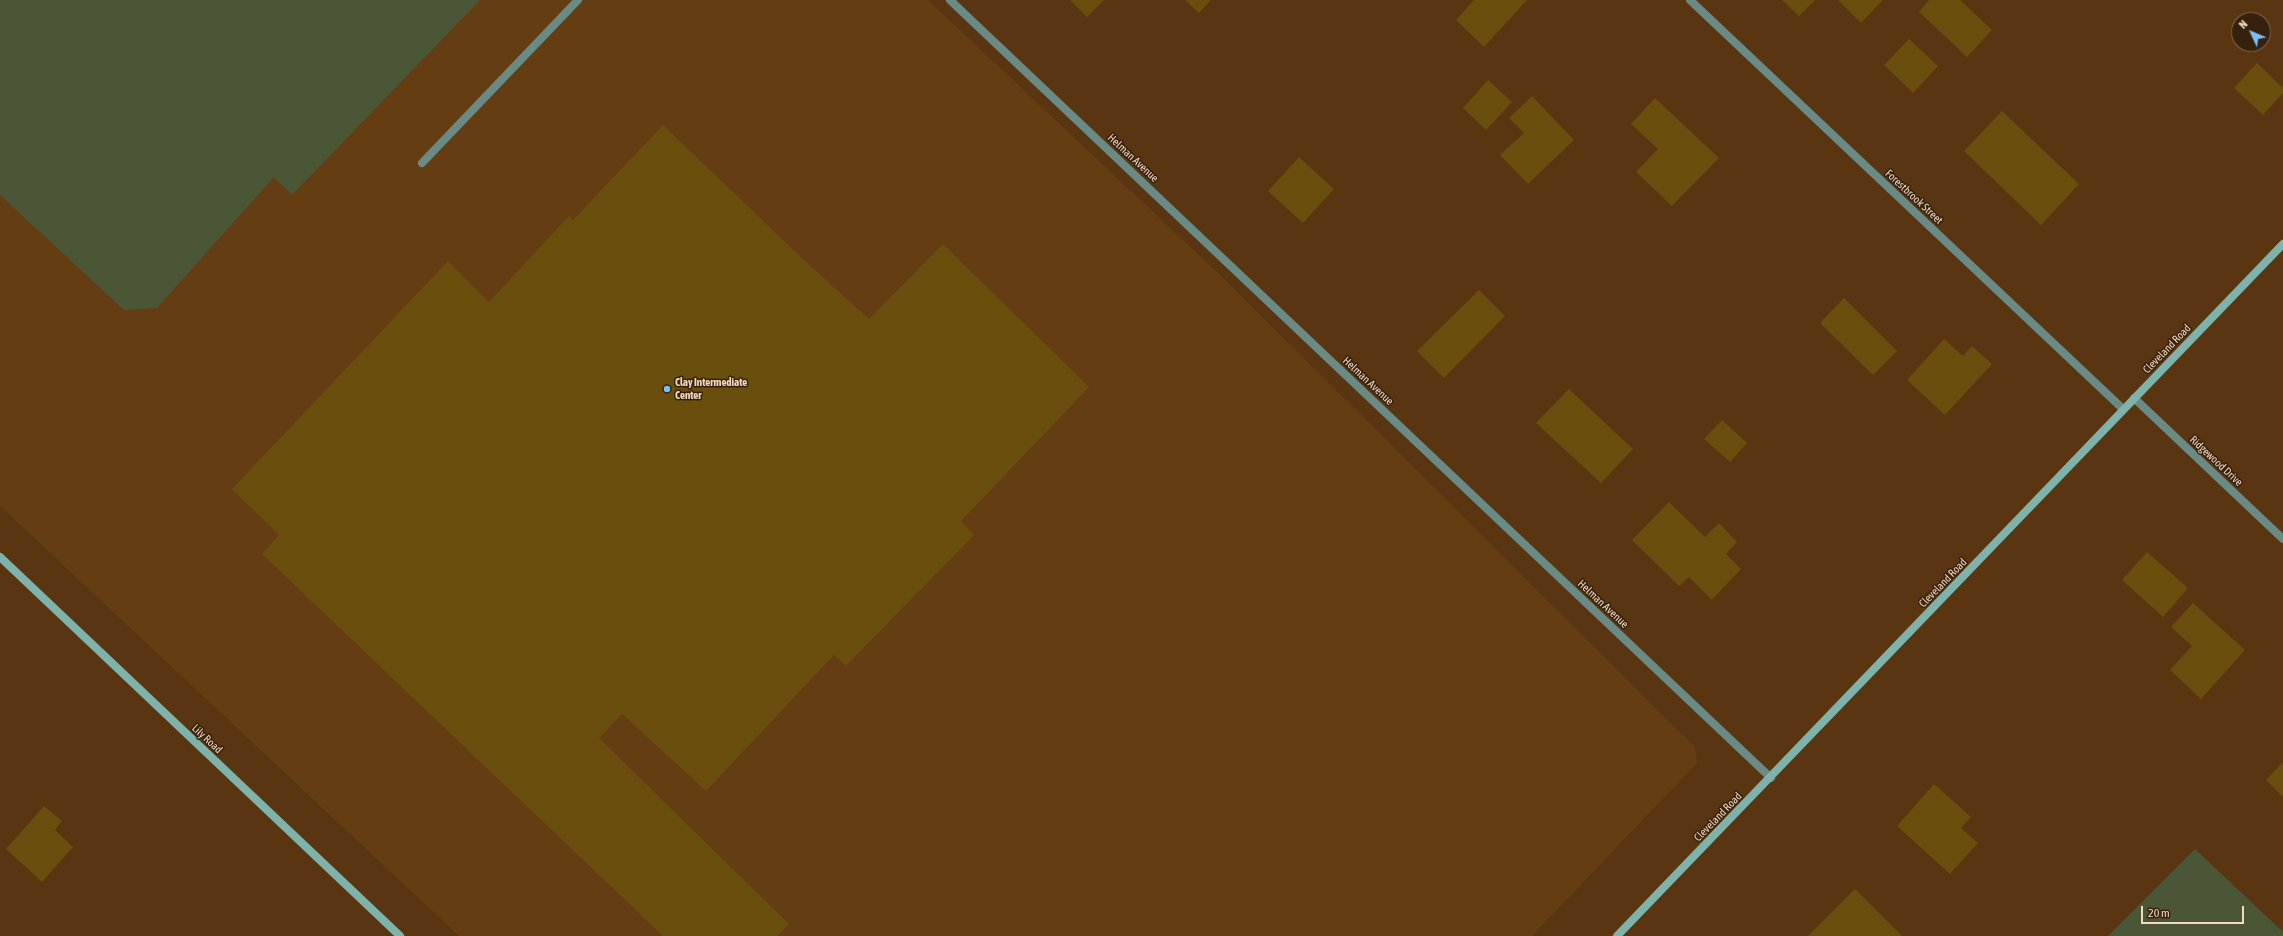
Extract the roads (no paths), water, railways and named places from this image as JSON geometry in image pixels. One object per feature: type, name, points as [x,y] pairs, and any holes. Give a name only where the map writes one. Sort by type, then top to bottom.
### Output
[{"type":"main road","name":"Cleveland Road","points":[[1618,936],[2283,244]]},
{"type":"main road","name":"Lily Road","points":[[0,557],[400,936]]},
{"type":"street","points":[[422,163],[578,0]]},
{"type":"street","name":"Helman Avenue","points":[[950,0],[1771,778]]},
{"type":"street","name":"Forestbrook Street","points":[[1690,0],[2123,409]]},
{"type":"street","name":"Ridgewood Drive","points":[[2134,398],[2283,539]]},
{"type":"place","name":"Clay Intermediate Center","points":[[667,389]]}]
